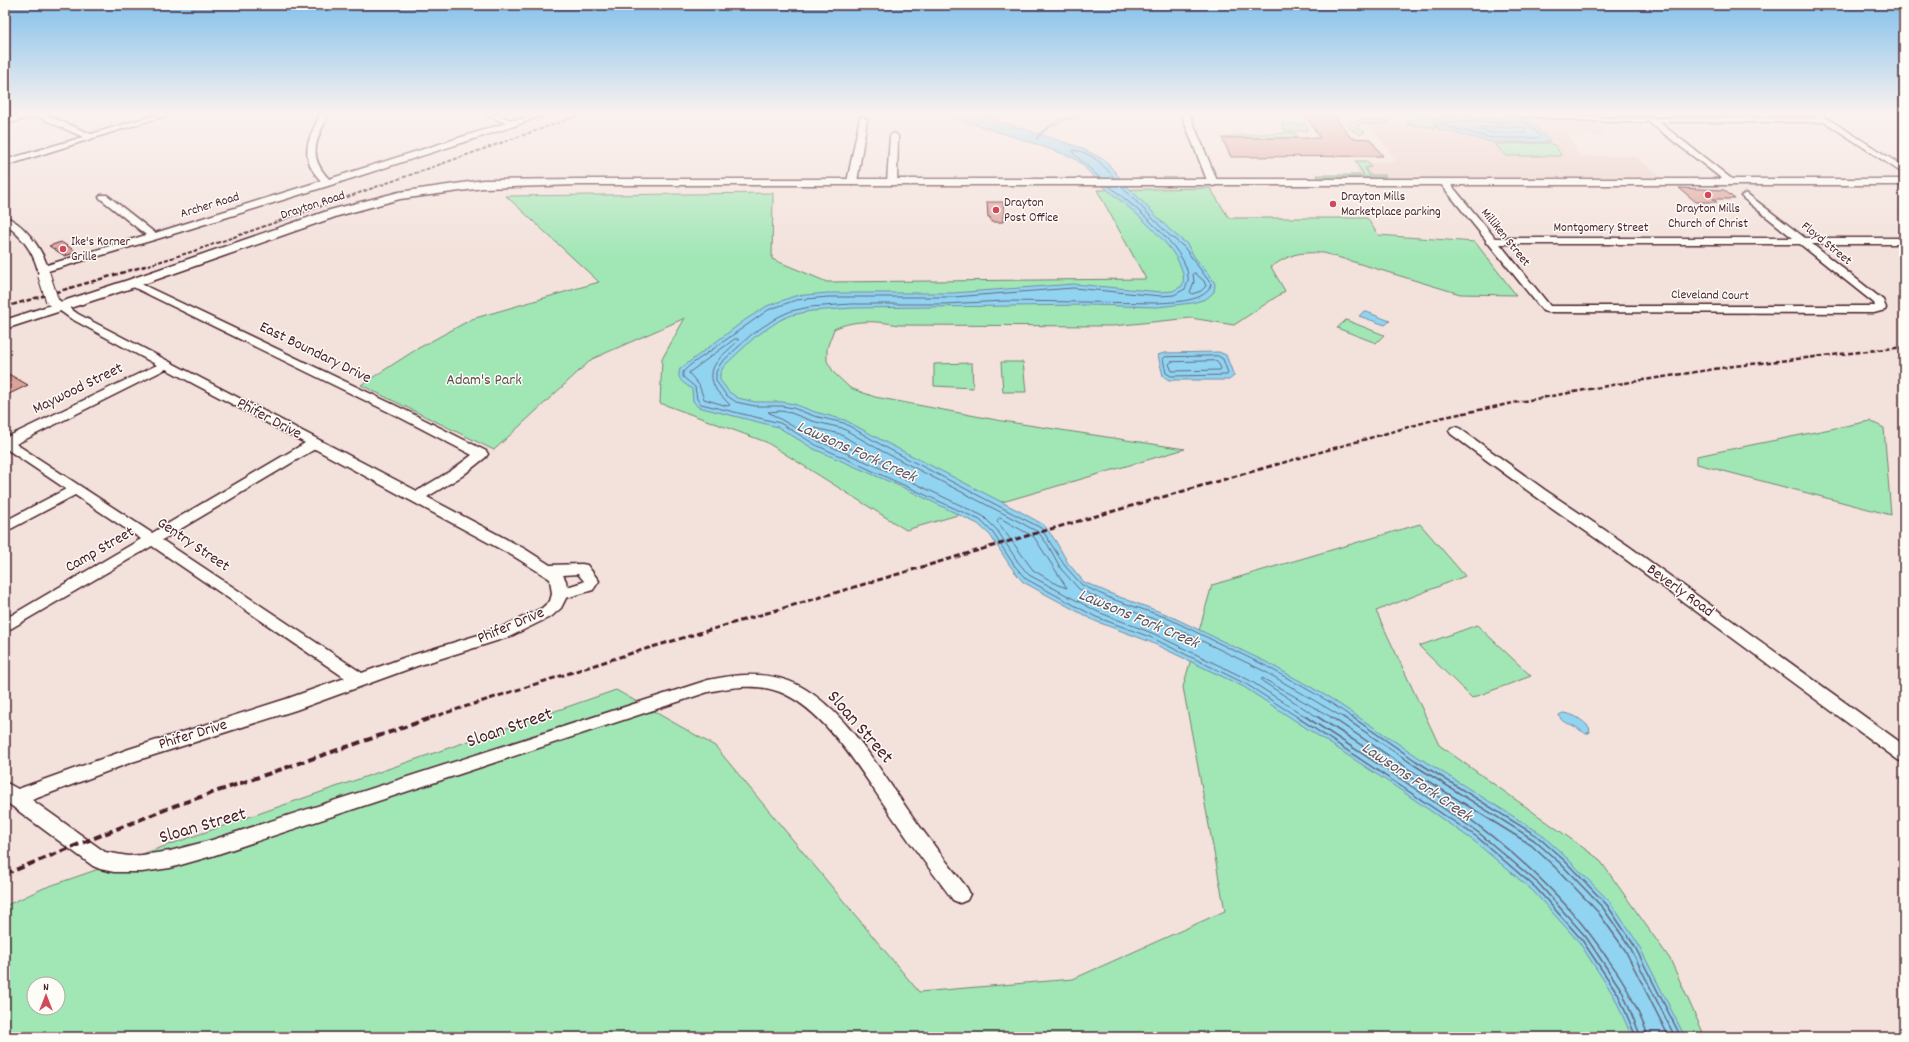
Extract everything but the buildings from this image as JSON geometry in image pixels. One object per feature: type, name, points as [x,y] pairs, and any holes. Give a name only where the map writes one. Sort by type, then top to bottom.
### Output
[{"type":"main road","name":"Drayton Road","points":[[5,325],[56,303],[133,283],[334,213],[399,196],[429,190],[517,182],[1904,182]]},
{"type":"street","points":[[312,162],[315,168],[328,183]]},
{"type":"street","name":"Archer Road","points":[[43,272],[394,162]]},
{"type":"street","points":[[852,182],[856,162]]},
{"type":"street","points":[[892,182],[893,162]]},
{"type":"street","points":[[1205,162],[1213,183]]},
{"type":"street","points":[[1704,162],[1730,182]]},
{"type":"street","points":[[1890,162],[1904,171]]},
{"type":"street","name":"Milliken Street","points":[[1445,182],[1490,241],[1547,309]]},
{"type":"street","name":"Floyd Street","points":[[1746,196],[1879,302],[1881,308],[1874,310]]},
{"type":"street","points":[[104,197],[154,237]]},
{"type":"street","points":[[5,220],[24,236],[36,253],[56,303]]},
{"type":"street","name":"Montgomery Street","points":[[1490,241],[1904,241]]},
{"type":"street","name":"East Boundary Drive","points":[[133,283],[405,415],[481,454],[457,473],[417,497]]},
{"type":"street","name":"Phifer Drive","points":[[10,794],[290,705],[412,661],[483,640],[523,624],[552,608],[558,600],[560,594],[559,581],[549,570],[417,497],[74,316],[56,303]]},
{"type":"street","name":"Cleveland Court","points":[[1547,309],[1874,310]]},
{"type":"street","name":"Maywood Street","points":[[6,444],[166,365]]},
{"type":"street","name":"Beverly Road","points":[[1455,431],[1540,493],[1622,549],[1904,755]]},
{"type":"street","name":"Camp Street","points":[[5,626],[316,443]]},
{"type":"street","name":"Gentry Street","points":[[6,444],[152,539],[360,680]]},
{"type":"street","points":[[5,527],[76,489]]},
{"type":"street","points":[[549,570],[582,569],[592,581],[588,586],[560,594]]},
{"type":"street","name":"Sloan Street","points":[[10,794],[100,860],[115,864],[133,865],[153,862],[212,848],[708,686],[726,682],[761,681],[793,691],[816,707],[834,724],[873,774],[960,894]]},
{"type":"shaded area","points":[[1387,162],[1642,162],[1661,177],[1362,178],[1355,167],[1366,163]]},
{"type":"green space","points":[[1355,162],[1367,162],[1371,167],[1365,168],[1369,175],[1385,175],[1386,177],[1318,177],[1317,175],[1364,175]]},
{"type":"green space","name":"Adam's Park","points":[[1210,188],[1229,218],[1367,218],[1378,235],[1475,242],[1516,295],[1460,294],[1324,253],[1302,253],[1290,256],[1271,267],[1285,291],[1234,325],[1191,318],[1113,326],[899,325],[858,322],[834,329],[827,348],[827,361],[834,373],[850,388],[875,397],[1002,421],[1185,449],[906,530],[766,442],[660,403],[662,359],[685,318],[592,359],[494,450],[361,385],[417,349],[472,319],[599,282],[506,196],[773,193],[772,259],[827,282],[1146,279],[1097,190]]},
{"type":"green space","points":[[1346,320],[1384,335],[1376,343],[1337,328]]},
{"type":"green space","points":[[1001,362],[1023,362],[1026,392],[1003,392]]},
{"type":"green space","points":[[972,363],[973,388],[934,386],[934,364]]},
{"type":"green space","points":[[1870,421],[1884,428],[1891,515],[1697,464],[1697,456]]},
{"type":"green space","points":[[1420,524],[1465,576],[1376,611],[1439,745],[1599,859],[1670,959],[1705,1037],[5,1037],[5,906],[44,888],[616,690],[715,746],[919,992],[1073,979],[1225,911],[1183,687],[1212,585]]},
{"type":"green space","points":[[1477,625],[1531,676],[1472,698],[1419,646]]},
{"type":"water","name":"Lawsons Fork Creek","points":[[1078,162],[1106,162],[1123,182],[1171,231],[1187,244],[1195,258],[1215,284],[1214,292],[1206,299],[1192,303],[1157,307],[1090,305],[852,308],[811,311],[792,315],[780,320],[755,337],[724,366],[720,373],[720,380],[729,392],[738,398],[755,402],[782,402],[794,404],[815,412],[845,420],[1021,512],[1044,525],[1055,540],[1068,563],[1084,582],[1114,595],[1166,614],[1268,663],[1330,698],[1418,757],[1540,833],[1610,902],[1637,942],[1685,1037],[1632,1037],[1614,996],[1579,942],[1533,891],[1474,841],[1396,787],[1244,687],[1148,641],[1095,621],[1023,582],[1011,567],[990,535],[978,524],[904,488],[814,449],[778,427],[698,407],[693,401],[692,389],[680,379],[680,369],[745,320],[767,306],[795,296],[828,293],[953,293],[1074,284],[1161,292],[1173,291],[1182,286],[1183,274],[1178,260],[1168,246],[1155,232]]},
{"type":"water","points":[[1364,311],[1390,321],[1385,325],[1359,316]]},
{"type":"water","points":[[1219,352],[1226,355],[1234,376],[1229,380],[1169,380],[1163,376],[1158,355],[1164,353]]},
{"type":"water","points":[[1563,713],[1581,720],[1589,727],[1590,732],[1585,734],[1563,721],[1559,715]]},
{"type":"railway","points":[[142,267],[194,251],[448,162]]},
{"type":"railway","points":[[5,307],[145,266]]},
{"type":"railway","points":[[1275,465],[1440,418],[1513,403],[1618,384],[1734,366],[1904,347]]},
{"type":"railway","points":[[430,718],[632,653],[1030,535],[1278,464]]},
{"type":"railway","points":[[5,874],[174,806],[434,717]]},
{"type":"place","name":"Drayton Mills Church of Christ","points":[[1708,195]]},
{"type":"place","name":"Drayton Mills Marketplace parking","points":[[1333,204]]},
{"type":"place","name":"Drayton Post Office","points":[[996,210]]},
{"type":"place","name":"Ike's Korner Grille","points":[[63,249]]}]
